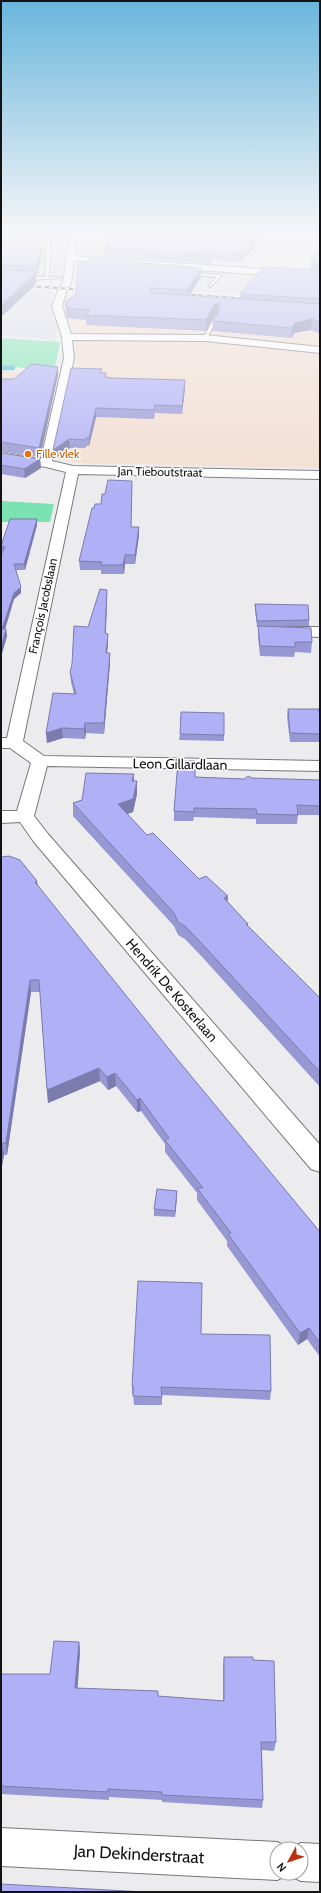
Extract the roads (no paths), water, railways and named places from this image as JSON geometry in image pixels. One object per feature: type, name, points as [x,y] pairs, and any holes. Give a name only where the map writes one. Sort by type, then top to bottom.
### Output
[{"type":"street","points":[[46,463],[50,438],[69,358],[67,337],[61,319]]},
{"type":"street","points":[[67,337],[205,338],[320,350]]},
{"type":"street","name":"Jan Tieboutstraat","points":[[1,456],[46,463],[72,470],[320,475]]},
{"type":"street","name":"François Jacobslaan","points":[[8,743],[72,470]]},
{"type":"street","points":[[268,632],[320,632]]},
{"type":"street","points":[[1,817],[25,816],[40,761],[8,743]]},
{"type":"street","name":"Leon Gillardlaan","points":[[40,761],[320,766]]},
{"type":"street","name":"Hendrik De Kosterlaan","points":[[25,816],[46,844],[320,1162]]},
{"type":"street","name":"Jan Dekinderstraat","points":[[1,1847],[269,1861]]},
{"type":"street","points":[[309,1862],[320,1863]]},
{"type":"lane","points":[[205,338],[215,319]]},
{"type":"waterway","points":[[1,368],[13,368]]},
{"type":"place","name":"Fille vlek","points":[[28,454]]}]
